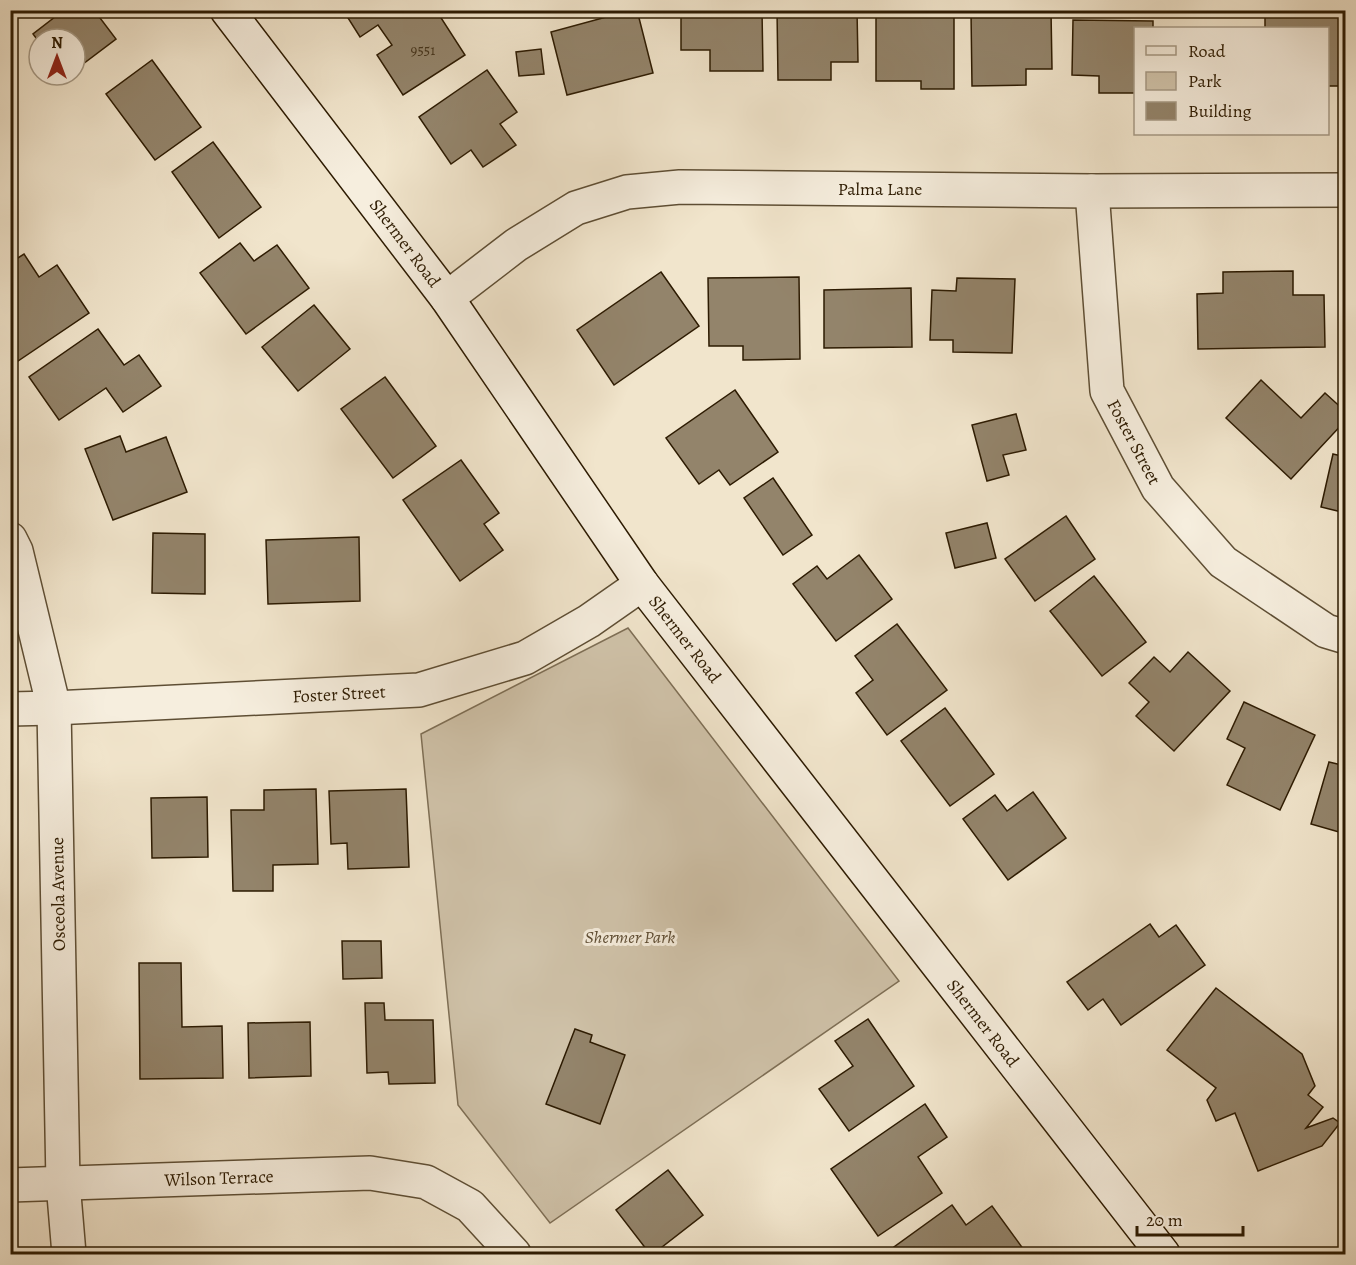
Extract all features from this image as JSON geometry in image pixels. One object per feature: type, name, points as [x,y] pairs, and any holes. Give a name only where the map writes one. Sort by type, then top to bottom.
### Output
[{"type":"street","name":"Shermer Road","points":[[227,10],[447,298],[642,584],[1162,1254]]},
{"type":"street","name":"Palma Lane","points":[[447,298],[516,245],[576,208],[627,192],[680,187],[1092,191],[1346,190]]},
{"type":"street","name":"Foster Street","points":[[1092,191],[1107,391],[1158,488],[1223,562],[1326,631],[1346,637]]},
{"type":"street","name":"Osceola Avenue","points":[[10,539],[16,551],[54,708],[63,1183],[69,1254]]},
{"type":"street","name":"Foster Street","points":[[10,709],[419,690],[525,658],[589,621],[642,584]]},
{"type":"street","name":"Wilson Terrace","points":[[10,1185],[369,1173],[426,1182],[470,1206],[514,1254]]},
{"type":"green space","name":"Shermer Park","points":[[628,628],[899,981],[550,1223],[458,1105],[421,734]]},
{"type":"building","points":[[64,10],[94,10],[116,39],[87,61],[87,27],[42,27]]},
{"type":"building","points":[[343,10],[436,10],[465,55],[403,95],[377,55],[392,45],[378,25],[360,37]]},
{"type":"building","points":[[637,10],[653,73],[567,95],[551,32]]},
{"type":"building","points":[[681,10],[762,10],[763,71],[710,71],[710,50],[681,50]]},
{"type":"building","points":[[777,10],[857,10],[858,62],[831,62],[831,80],[778,80]]},
{"type":"building","points":[[876,10],[954,10],[954,89],[921,89],[921,81],[876,81]]},
{"type":"building","points":[[1265,10],[1300,10],[1300,14],[1345,13],[1346,86],[1329,86],[1329,27],[1265,27]]},
{"type":"building","points":[[1051,11],[1052,69],[1026,69],[1026,85],[972,86],[971,13]]},
{"type":"building","points":[[1073,20],[1153,21],[1153,27],[1134,27],[1134,93],[1099,93],[1099,76],[1072,75]]},
{"type":"building","points":[[541,49],[544,74],[519,76],[516,52]]},
{"type":"building","points":[[152,60],[201,127],[155,160],[106,94]]},
{"type":"building","points":[[487,70],[517,112],[500,124],[516,145],[483,167],[471,150],[451,164],[419,117]]},
{"type":"building","points":[[213,142],[261,207],[219,238],[172,172]]},
{"type":"building","points":[[240,243],[254,261],[277,245],[309,288],[246,334],[200,273]]},
{"type":"building","points":[[24,254],[39,277],[57,265],[89,313],[18,361],[10,351],[10,263]]},
{"type":"building","points":[[1293,271],[1293,295],[1324,295],[1325,347],[1198,349],[1197,294],[1223,293],[1223,272]]},
{"type":"building","points":[[661,272],[699,326],[614,385],[577,330]]},
{"type":"building","points":[[799,277],[800,359],[743,360],[743,346],[709,346],[708,278]]},
{"type":"building","points":[[957,278],[1015,279],[1012,353],[953,352],[953,340],[930,340],[932,290],[956,291]]},
{"type":"building","points":[[911,288],[912,347],[824,348],[824,290]]},
{"type":"building","points":[[314,305],[350,349],[298,391],[262,347]]},
{"type":"building","points":[[98,329],[124,365],[139,355],[161,386],[123,412],[106,388],[59,420],[29,377]]},
{"type":"building","points":[[385,377],[436,446],[393,478],[341,409]]},
{"type":"building","points":[[1261,380],[1301,418],[1325,393],[1346,412],[1346,420],[1291,479],[1226,418]]},
{"type":"building","points":[[735,390],[778,452],[730,485],[719,470],[699,484],[666,438]]},
{"type":"building","points":[[1016,414],[1026,450],[1003,455],[1009,475],[987,481],[972,425]]},
{"type":"building","points":[[120,436],[126,452],[166,437],[187,492],[113,520],[85,449]]},
{"type":"building","points":[[1333,454],[1346,457],[1346,513],[1321,507]]},
{"type":"building","points":[[461,460],[499,513],[484,524],[503,550],[460,581],[403,500]]},
{"type":"building","points":[[773,478],[812,535],[783,555],[744,498]]},
{"type":"building","points":[[1066,516],[1095,559],[1035,601],[1005,559]]},
{"type":"building","points":[[987,523],[996,558],[955,568],[946,533]]},
{"type":"building","points":[[153,533],[205,534],[205,594],[152,593]]},
{"type":"building","points":[[359,537],[360,601],[268,604],[266,540]]},
{"type":"building","points":[[859,555],[892,599],[836,641],[793,584],[817,566],[827,579]]},
{"type":"building","points":[[1094,576],[1146,642],[1102,676],[1050,611]]},
{"type":"building","points":[[897,624],[947,690],[887,735],[856,693],[873,680],[855,656]]},
{"type":"building","points":[[1188,652],[1230,691],[1174,751],[1136,716],[1149,702],[1129,683],[1154,657],[1170,672]]},
{"type":"building","points":[[1244,702],[1315,735],[1280,810],[1227,785],[1245,748],[1227,739]]},
{"type":"building","points":[[945,708],[994,774],[950,806],[901,741]]},
{"type":"building","points":[[1329,762],[1346,766],[1346,834],[1311,824]]},
{"type":"building","points":[[316,789],[318,864],[273,865],[273,891],[233,891],[231,810],[264,810],[264,790]]},
{"type":"building","points":[[406,789],[409,867],[348,869],[347,843],[331,844],[329,791]]},
{"type":"building","points":[[1033,792],[1066,838],[1008,880],[963,819],[995,795],[1007,811]]},
{"type":"building","points":[[207,797],[208,857],[152,858],[151,798]]},
{"type":"building","points":[[1150,924],[1159,937],[1176,925],[1205,965],[1121,1025],[1103,999],[1088,1010],[1067,982]]},
{"type":"building","points":[[342,941],[381,941],[382,978],[343,979]]},
{"type":"building","points":[[139,963],[181,963],[182,1027],[222,1026],[223,1078],[140,1079]]},
{"type":"building","points":[[1216,988],[1302,1054],[1315,1086],[1308,1095],[1323,1107],[1306,1128],[1333,1118],[1340,1123],[1322,1146],[1258,1171],[1235,1113],[1216,1121],[1207,1100],[1216,1088],[1167,1050]]},
{"type":"building","points":[[365,1003],[384,1003],[385,1020],[433,1020],[435,1083],[389,1084],[388,1072],[367,1073]]},
{"type":"building","points":[[868,1019],[914,1086],[849,1131],[819,1089],[853,1066],[835,1041]]},
{"type":"building","points":[[310,1022],[311,1076],[249,1078],[248,1023]]},
{"type":"building","points":[[575,1029],[592,1035],[590,1042],[625,1055],[600,1124],[546,1104]]},
{"type":"building","points":[[925,1104],[947,1137],[918,1157],[942,1193],[878,1236],[831,1169]]},
{"type":"building","points":[[668,1170],[703,1215],[650,1254],[616,1210]]},
{"type":"building","points":[[952,1205],[966,1225],[992,1206],[1024,1250],[1018,1254],[899,1254],[894,1247]]}]
